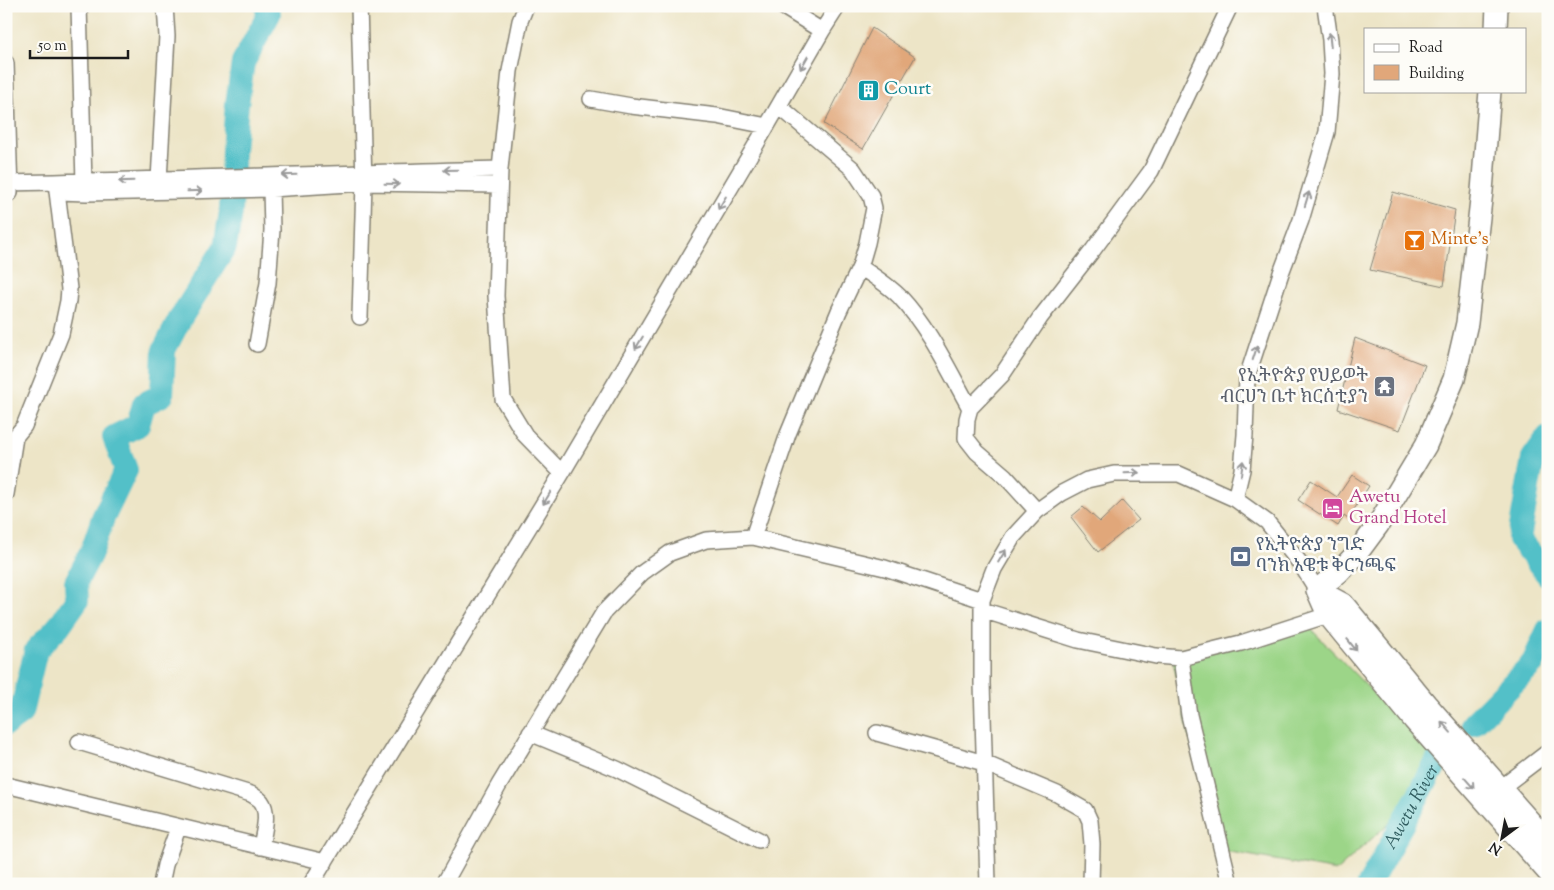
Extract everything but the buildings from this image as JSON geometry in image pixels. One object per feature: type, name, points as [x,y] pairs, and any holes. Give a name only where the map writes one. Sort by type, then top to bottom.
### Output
[{"type":"highway","points":[[1496,28],[1497,6]]},
{"type":"highway","points":[[1317,590],[1340,572],[1378,525],[1426,445],[1454,379],[1467,324],[1482,191],[1490,92]]},
{"type":"highway","points":[[1317,590],[1328,615],[1414,720],[1492,794],[1548,842]]},
{"type":"highway","points":[[1317,590],[1343,604],[1426,704],[1548,872]]},
{"type":"street","points":[[79,6],[85,188]]},
{"type":"street","points":[[160,186],[166,36],[165,6]]},
{"type":"street","points":[[359,6],[363,178],[360,318]]},
{"type":"street","points":[[526,6],[520,21],[510,71],[499,185],[496,296],[503,399],[525,435],[562,473]]},
{"type":"street","points":[[782,6],[822,31]]},
{"type":"street","points":[[311,884],[562,473],[838,6]]},
{"type":"street","points":[[1037,510],[1005,476],[976,452],[966,438],[966,419],[970,408],[1002,375],[1040,318],[1151,171],[1230,6]]},
{"type":"street","points":[[1235,499],[1242,470],[1247,377],[1281,273],[1301,220],[1328,132],[1332,74],[1325,6]]},
{"type":"street","points":[[6,63],[8,188],[160,186],[363,178],[500,169]]},
{"type":"street","points":[[591,99],[631,106],[717,116],[768,126]]},
{"type":"street","points":[[753,536],[788,434],[838,312],[860,267],[872,223],[874,208],[871,196],[853,169],[779,106]]},
{"type":"street","points":[[160,186],[271,189],[363,178],[499,185]]},
{"type":"street","points":[[6,494],[11,437],[24,426],[60,334],[68,301],[69,289],[56,188]]},
{"type":"street","points":[[257,344],[268,283],[272,230],[271,189]]},
{"type":"street","points":[[860,267],[884,282],[917,318],[930,336],[970,408]]},
{"type":"street","points":[[988,884],[982,683],[982,605],[994,570],[1013,537],[1037,510],[1062,493],[1087,480],[1114,474],[1179,474],[1235,499],[1267,522],[1300,563],[1317,590]]},
{"type":"street","points":[[444,884],[499,785],[604,612],[642,572],[670,553],[706,540],[753,536],[885,568],[1078,640],[1156,656],[1180,658],[1242,643],[1328,615]]},
{"type":"street","points":[[1180,658],[1189,715],[1230,884]]},
{"type":"street","points":[[530,733],[617,769],[759,840]]},
{"type":"street","points":[[877,733],[984,763],[1057,794],[1085,810],[1090,821],[1092,844],[1090,884]]},
{"type":"street","points":[[79,742],[251,794],[261,802],[265,812],[261,847]]},
{"type":"street","points":[[1492,794],[1547,755]]},
{"type":"street","points":[[6,785],[324,862]]},
{"type":"street","points":[[162,884],[165,866],[178,828]]},
{"type":"green space","points":[[1306,624],[1433,754],[1439,778],[1336,871],[1214,849],[1171,652]]},
{"type":"waterway","points":[[6,724],[21,713],[36,650],[58,627],[77,600],[76,582],[92,551],[103,518],[126,470],[114,437],[138,425],[144,404],[162,395],[164,350],[180,319],[225,247],[231,212],[233,150],[243,63],[269,14],[266,6]]},
{"type":"waterway","name":"Awetu River","points":[[1548,437],[1533,458],[1519,539],[1548,575]]},
{"type":"waterway","name":"Awetu River","points":[[1473,724],[1533,663],[1548,630]]},
{"type":"waterway","name":"Awetu River","points":[[1369,884],[1439,758]]},
{"type":"place","name":"Court","points":[[868,90]]},
{"type":"place","name":"Minte's","points":[[1415,240]]},
{"type":"place","name":"የኢትዮጵያ የህይወት ብርሀን ቤተ ክርስቲያን","points":[[1384,387]]},
{"type":"place","name":"Awetu Grand Hotel","points":[[1333,508]]},
{"type":"place","name":"የኢትዮጵያ ንግድ ባንክ አዌቱ ቅርንጫፍ","points":[[1240,556]]}]
